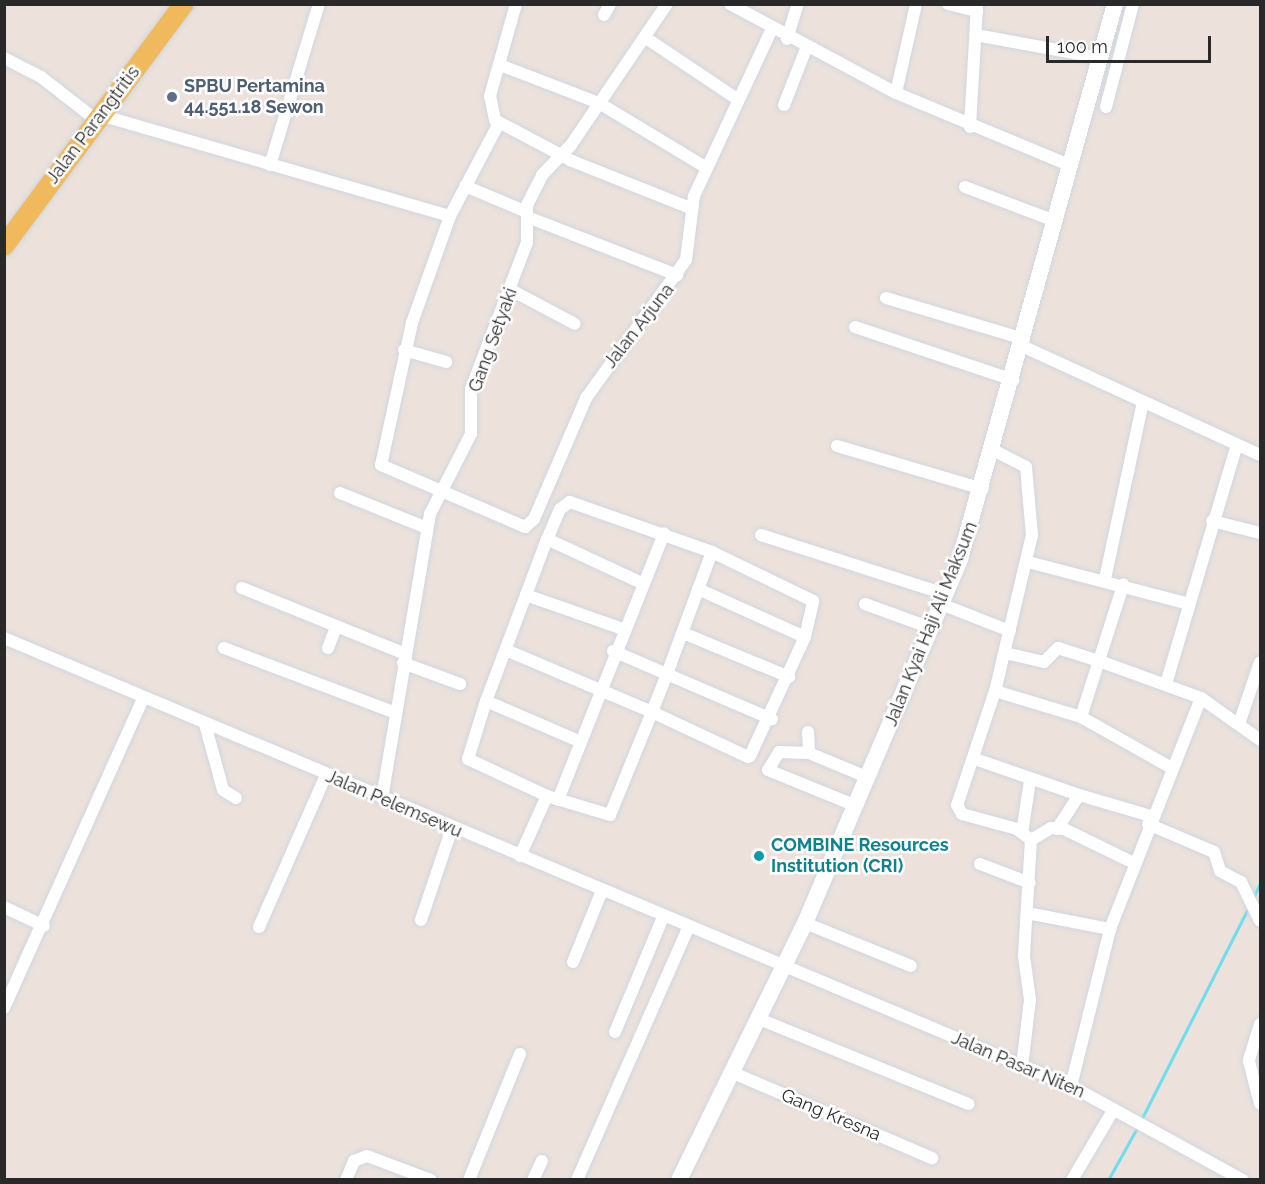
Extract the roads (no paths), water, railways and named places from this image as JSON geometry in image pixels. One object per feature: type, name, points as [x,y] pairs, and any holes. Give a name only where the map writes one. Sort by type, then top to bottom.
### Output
[{"type":"main road","name":"Jalan Parangtritis","points":[[4,246],[184,4]]},
{"type":"street","points":[[270,165],[320,4]]},
{"type":"street","points":[[516,4],[489,103],[499,123],[563,154],[690,208]]},
{"type":"street","name":"Gang Setyaki","points":[[382,798],[427,528],[437,490],[471,434],[471,389],[511,290],[528,215],[542,175],[563,154],[646,38],[667,4]]},
{"type":"street","points":[[730,4],[771,31],[896,93],[970,127],[1069,165]]},
{"type":"street","points":[[787,39],[798,4]]},
{"type":"street","points":[[896,93],[916,4]]},
{"type":"street","points":[[948,4],[977,8],[970,127]]},
{"type":"street","points":[[1106,107],[1133,4]]},
{"type":"street","points":[[1114,11],[1130,20]]},
{"type":"street","name":"Jalan Kyai Haji Ali Maksum","points":[[679,1179],[805,922],[943,599],[983,489],[1069,165],[1114,11]]},
{"type":"street","name":"Jalan Arjuna","points":[[437,490],[517,525],[531,524],[586,398],[677,275],[689,250],[690,208],[705,167],[771,31]]},
{"type":"street","points":[[976,34],[1100,58]]},
{"type":"street","points":[[646,38],[738,99]]},
{"type":"street","points":[[784,105],[806,48]]},
{"type":"street","points":[[4,58],[41,77],[98,117],[450,216]]},
{"type":"street","points":[[500,64],[599,103],[705,167]]},
{"type":"street","points":[[437,490],[381,465],[404,350],[450,216],[499,123]]},
{"type":"street","points":[[465,186],[528,215],[677,275]]},
{"type":"street","points":[[965,187],[1055,221]]},
{"type":"street","points":[[511,290],[575,324]]},
{"type":"street","points":[[886,298],[1023,342],[1236,448],[1260,455]]},
{"type":"street","points":[[855,327],[1013,380]]},
{"type":"street","points":[[404,350],[446,362]]},
{"type":"street","points":[[1105,579],[1143,402]]},
{"type":"street","points":[[837,446],[983,489]]},
{"type":"street","points":[[1166,684],[1212,521],[1236,448]]},
{"type":"street","points":[[993,450],[1021,462],[1027,471],[1033,518],[1028,562],[1005,653],[958,810],[1026,837],[1057,829],[1134,862]]},
{"type":"street","points":[[340,493],[427,528]]},
{"type":"street","points":[[506,650],[652,712],[748,757],[772,719],[805,637],[811,598],[712,552],[664,533],[570,502],[560,509],[547,539],[486,701],[468,759],[552,798],[610,815],[652,712],[683,633],[712,552]]},
{"type":"street","points":[[1212,521],[1260,533]]},
{"type":"street","points":[[520,856],[552,798],[579,741],[613,651],[664,533]]},
{"type":"street","points":[[761,535],[943,599],[1010,631]]},
{"type":"street","points":[[547,539],[642,583]]},
{"type":"street","points":[[1028,562],[1105,579],[1189,604]]},
{"type":"street","points":[[1081,717],[1102,662],[1123,585]]},
{"type":"street","points":[[242,588],[336,627],[460,684]]},
{"type":"street","points":[[698,589],[805,637]]},
{"type":"street","points":[[526,595],[623,629]]},
{"type":"street","points":[[866,604],[931,628]]},
{"type":"street","points":[[328,648],[336,627]]},
{"type":"street","points":[[683,633],[789,677]]},
{"type":"street","name":"Jalan Pelemsewu","points":[[4,638],[784,968]]},
{"type":"street","points":[[224,648],[396,713]]},
{"type":"street","points":[[1005,653],[1044,662],[1058,648],[1102,662],[1201,698],[1260,740]]},
{"type":"street","points":[[613,651],[772,719]]},
{"type":"street","points":[[1239,724],[1260,662]]},
{"type":"street","points":[[995,691],[1081,717],[1172,768]]},
{"type":"street","points":[[4,1008],[44,926],[143,698]]},
{"type":"street","points":[[1071,1086],[1110,929],[1150,820],[1201,698]]},
{"type":"street","points":[[486,701],[579,741]]},
{"type":"street","points":[[205,724],[223,790],[236,798]]},
{"type":"street","points":[[808,732],[809,753]]},
{"type":"street","points":[[856,806],[768,770],[780,752],[809,753],[868,778]]},
{"type":"street","points":[[975,759],[1030,781],[1079,795],[1150,820],[1214,852],[1220,871],[1241,882],[1257,917]]},
{"type":"street","points":[[260,927],[327,775]]},
{"type":"street","points":[[1022,1066],[1030,1000],[1024,956],[1030,883],[1026,837],[1030,781]]},
{"type":"street","points":[[1057,829],[1079,795]]},
{"type":"street","points":[[421,920],[452,828]]},
{"type":"street","points":[[980,864],[1030,883]]},
{"type":"street","points":[[573,962],[601,892]]},
{"type":"street","points":[[4,908],[44,926]]},
{"type":"street","points":[[1027,913],[1110,929]]},
{"type":"street","points":[[615,1032],[663,917]]},
{"type":"street","points":[[805,922],[911,966]]},
{"type":"street","points":[[577,1179],[688,928]]},
{"type":"street","name":"Jalan Pasar Niten","points":[[784,968],[1071,1086],[1243,1179]]},
{"type":"street","points":[[759,1019],[968,1104]]},
{"type":"street","points":[[1259,1033],[1249,1061],[1260,1104]]},
{"type":"street","points":[[469,1179],[520,1054]]},
{"type":"street","name":"Gang Kresna","points":[[731,1072],[932,1158]]},
{"type":"street","points":[[1072,1179],[1114,1109]]},
{"type":"street","points":[[346,1179],[354,1161],[367,1156],[431,1179]]},
{"type":"street","points":[[533,1179],[542,1161]]},
{"type":"waterway","points":[[1253,898],[1260,883]]},
{"type":"waterway","points":[[1141,1120],[1249,906]]},
{"type":"waterway","points":[[1108,1180],[1138,1126]]},
{"type":"place","name":"SPBU Pertamina 44.551.18 Sewon","points":[[172,97]]},
{"type":"place","name":"COMBINE Resources Institution (CRI)","points":[[759,856]]}]
